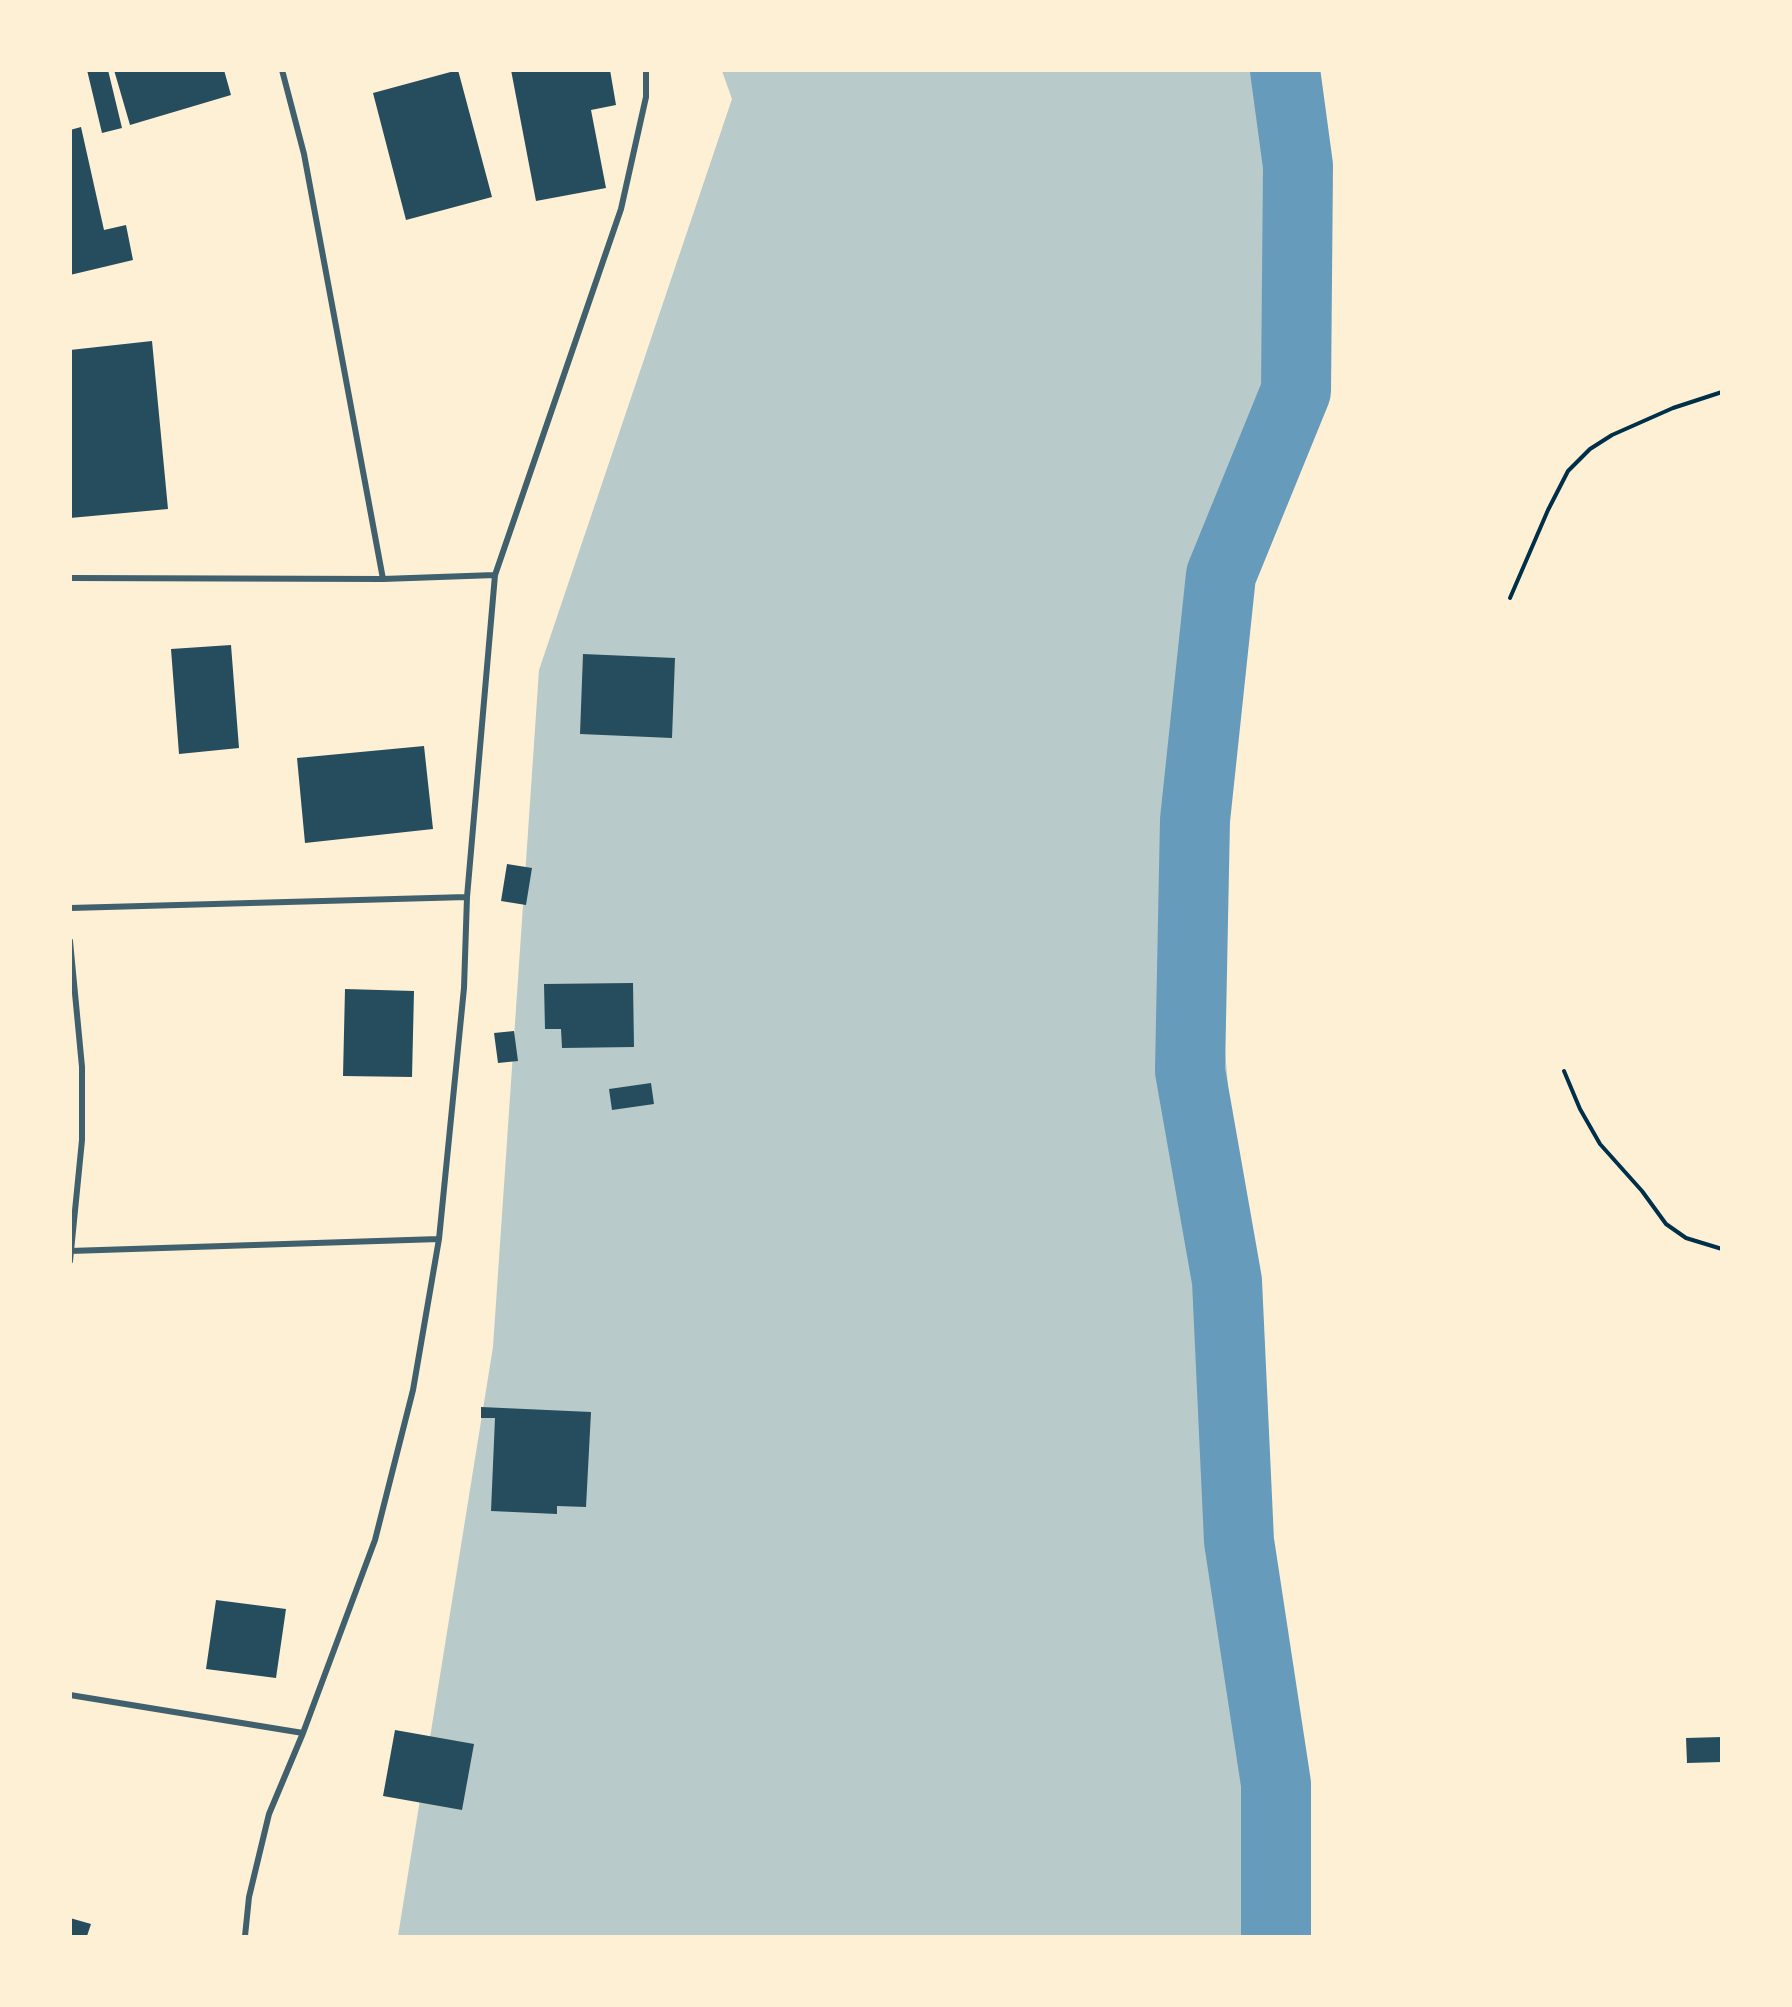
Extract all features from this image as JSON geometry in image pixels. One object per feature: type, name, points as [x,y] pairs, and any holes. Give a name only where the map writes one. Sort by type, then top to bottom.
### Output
[{"type":"street","points":[[282,70],[304,154],[383,579]]},
{"type":"street","points":[[245,1936],[249,1897],[269,1814],[303,1732],[375,1540],[413,1390],[439,1239],[464,988],[467,897],[495,575],[621,209],[646,97],[646,70]]},
{"type":"street","points":[[70,578],[383,579],[495,575]]},
{"type":"street","points":[[70,908],[467,897]]},
{"type":"street","points":[[70,941],[82,1066],[82,1140],[70,1261]]},
{"type":"street","points":[[71,1251],[439,1239]]},
{"type":"street","points":[[70,1695],[303,1732]]},
{"type":"path","points":[[1510,598],[1548,510],[1568,471],[1590,449],[1612,435],[1673,408],[1722,392]]},
{"type":"path","points":[[1564,1071],[1580,1109],[1600,1144],[1642,1191],[1666,1224],[1686,1238],[1722,1249]]},
{"type":"shaded area","points":[[722,71],[1258,71],[1280,355],[1214,911],[1270,1613],[1299,1923],[1295,1936],[398,1936],[493,1347],[539,670],[732,99]]},
{"type":"building","points":[[87,70],[108,70],[122,128],[102,133]]},
{"type":"building","points":[[114,70],[224,70],[231,95],[130,125]]},
{"type":"building","points":[[458,70],[492,197],[406,220],[373,93]]},
{"type":"building","points":[[511,70],[610,70],[616,105],[591,110],[606,188],[536,201]]},
{"type":"building","points":[[81,127],[104,230],[126,225],[133,260],[70,275],[70,130]]},
{"type":"building","points":[[152,341],[168,509],[70,518],[70,350]]},
{"type":"building","points":[[231,645],[239,748],[179,754],[171,649]]},
{"type":"building","points":[[583,654],[675,658],[672,738],[580,734]]},
{"type":"building","points":[[424,746],[433,829],[305,843],[297,758]]},
{"type":"building","points":[[507,864],[532,868],[526,905],[501,901]]},
{"type":"building","points":[[633,983],[634,1047],[562,1048],[561,1029],[545,1029],[544,984]]},
{"type":"building","points":[[345,989],[414,991],[412,1077],[343,1076]]},
{"type":"building","points":[[514,1031],[518,1061],[498,1063],[494,1033]]},
{"type":"building","points":[[651,1083],[654,1104],[612,1110],[609,1089]]},
{"type":"building","points":[[481,1407],[591,1412],[586,1507],[557,1506],[557,1514],[491,1511],[495,1418],[481,1418]]},
{"type":"building","points":[[216,1600],[286,1609],[276,1678],[206,1669]]},
{"type":"building","points":[[395,1730],[474,1744],[462,1810],[383,1796]]},
{"type":"building","points":[[1722,1737],[1722,1762],[1687,1763],[1686,1738]]},
{"type":"building","points":[[70,1918],[91,1924],[87,1936],[70,1936]]},
{"type":"waterway","points":[[1276,1936],[1276,1784],[1239,1541],[1227,1281],[1190,1071],[1195,820],[1221,575],[1296,391],[1298,166],[1285,70]]}]
